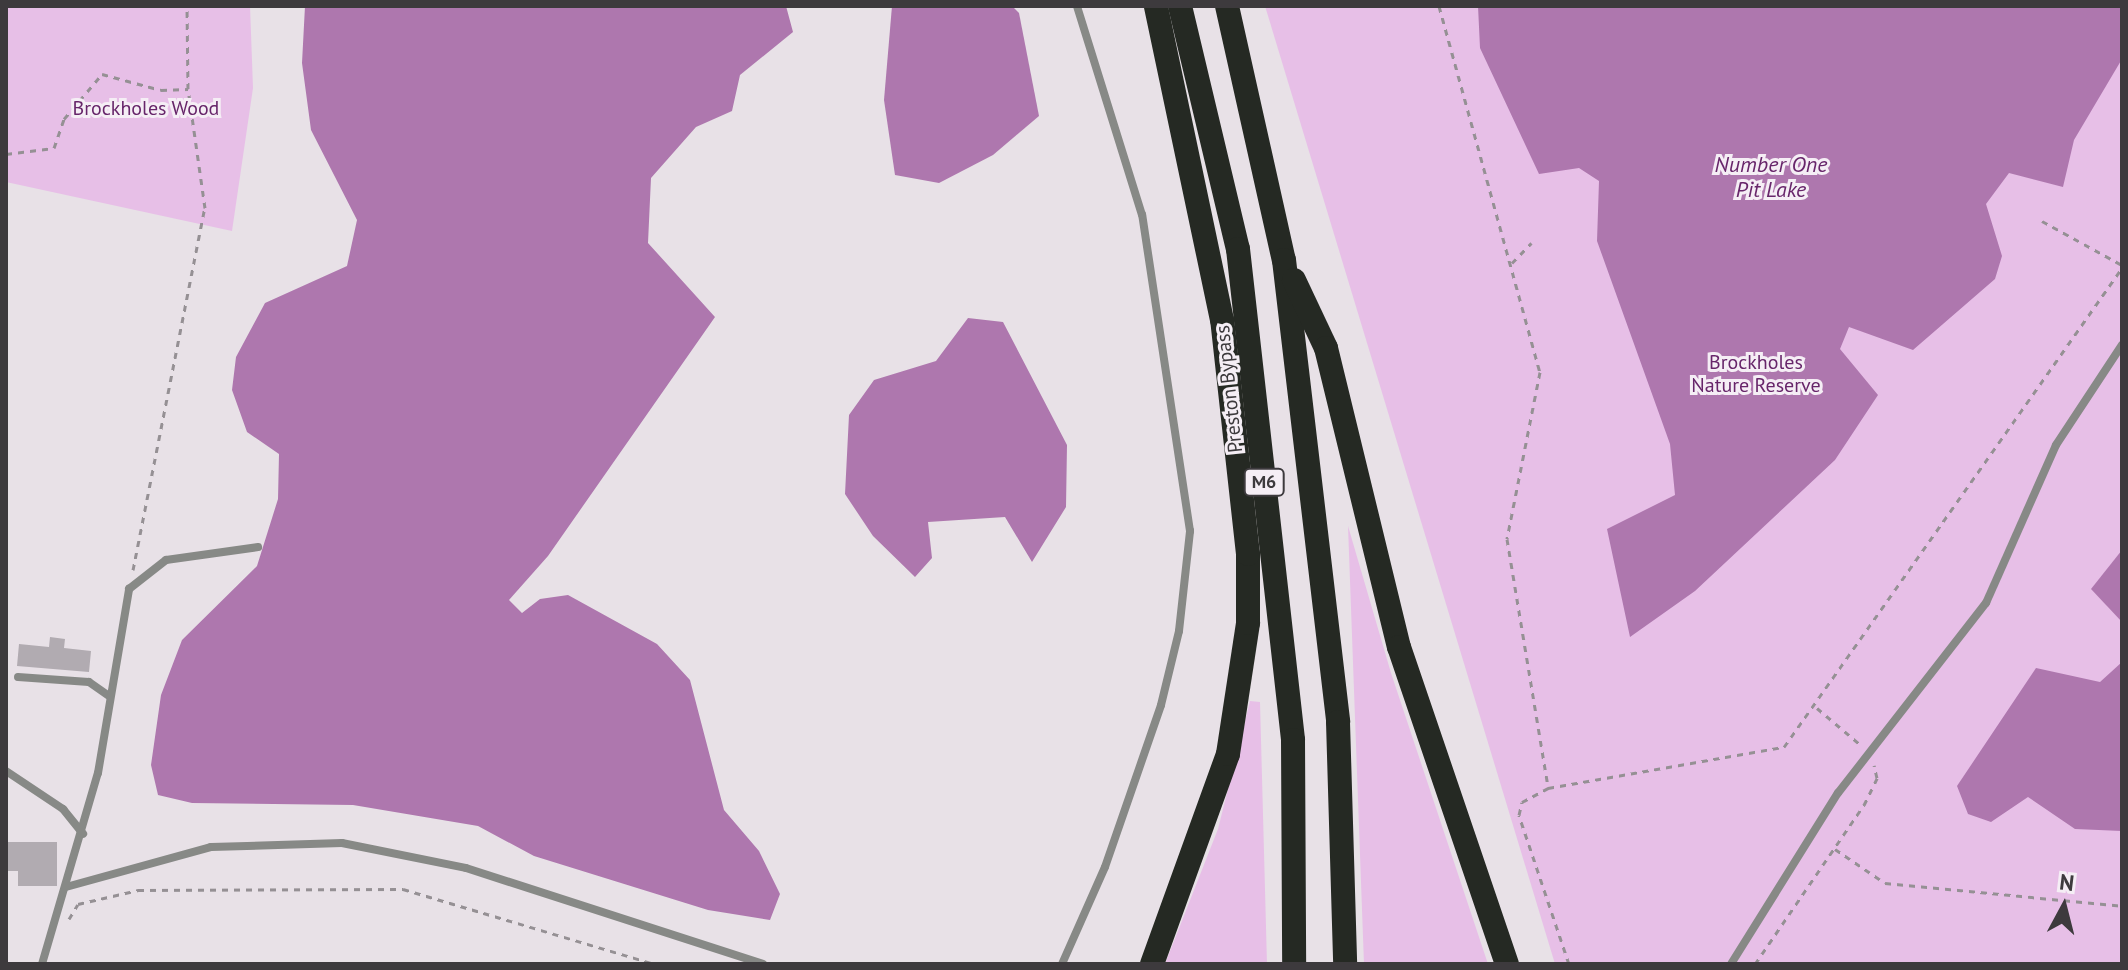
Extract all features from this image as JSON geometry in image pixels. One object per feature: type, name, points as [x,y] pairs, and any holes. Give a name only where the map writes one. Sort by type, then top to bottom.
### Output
[{"type":"highway","points":[[1152,964],[1228,754],[1248,623],[1248,554],[1222,320],[1156,6]]},
{"type":"highway","name":"Preston Bypass","points":[[1180,6],[1238,249],[1293,740],[1294,964]]},
{"type":"highway","name":"M6","points":[[1227,6],[1284,260],[1338,722],[1345,964]]},
{"type":"highway","points":[[1284,260],[1326,348],[1399,647],[1507,964]]},
{"type":"lane","points":[[1062,964],[1105,867],[1161,705],[1179,631],[1190,531],[1142,215],[1077,6]]},
{"type":"lane","points":[[1731,964],[1838,793],[1986,603],[2056,445],[2122,345]]},
{"type":"lane","points":[[42,964],[83,834],[129,589],[166,560],[258,547]]},
{"type":"lane","points":[[18,677],[89,682],[109,696]]},
{"type":"lane","points":[[6,771],[63,809],[83,834]]},
{"type":"lane","points":[[66,887],[211,847],[342,843],[405,850],[551,892],[763,964]]},
{"type":"path","points":[[129,589],[205,208],[188,89],[187,6]]},
{"type":"path","points":[[1439,6],[1540,372],[1507,539],[1548,788]]},
{"type":"path","points":[[6,154],[54,148],[64,119],[102,74],[161,90],[188,89]]},
{"type":"path","points":[[1569,964],[1519,815],[1522,802],[1548,788],[1784,747],[1817,708],[1859,636],[2122,267],[2042,221]]},
{"type":"path","points":[[1512,263],[1531,243]]},
{"type":"path","points":[[1835,849],[1885,883],[2013,901],[2122,906]]},
{"type":"path","points":[[63,935],[78,904],[138,890],[403,889],[655,964]]},
{"type":"green space","name":"Brockholes Wood","points":[[6,6],[250,6],[253,88],[232,231],[6,182]]},
{"type":"green space","name":"Brockholes Nature Reserve","points":[[1265,6],[2122,6],[2122,964],[1555,964]]},
{"type":"green space","points":[[1348,526],[1391,673],[1488,964],[1364,964]]},
{"type":"green space","points":[[1250,701],[1260,702],[1267,964],[1165,964],[1218,829]]},
{"type":"water","points":[[305,6],[786,6],[793,32],[740,75],[732,111],[696,127],[651,178],[648,243],[715,317],[548,556],[509,600],[522,613],[540,599],[568,595],[657,644],[690,680],[724,810],[759,851],[780,894],[770,920],[708,910],[534,856],[478,826],[353,805],[192,803],[158,795],[151,765],[161,695],[182,640],[257,566],[278,499],[279,454],[247,432],[232,390],[236,357],[265,303],[347,266],[357,220],[311,130],[302,63]]},
{"type":"water","points":[[892,6],[1012,6],[1019,13],[1039,116],[993,155],[939,183],[895,175],[884,100]]},
{"type":"water","name":"Number One Pit Lake","points":[[1478,6],[2122,6],[2122,59],[2074,140],[2063,187],[2009,173],[1986,204],[2002,256],[1995,279],[1913,350],[1849,327],[1840,349],[1878,395],[1835,460],[1695,591],[1630,637],[1607,529],[1675,495],[1670,444],[1597,241],[1599,181],[1579,168],[1539,174],[1480,48]]},
{"type":"water","points":[[968,318],[1003,322],[1067,445],[1066,507],[1032,562],[1005,517],[928,522],[932,558],[915,577],[873,536],[845,494],[849,415],[874,380],[936,361]]},
{"type":"water","points":[[2122,550],[2122,622],[2091,589]]},
{"type":"water","points":[[2122,662],[2122,831],[2075,829],[2028,797],[1991,822],[1968,814],[1957,786],[2036,668],[2100,682]]},
{"type":"building","points":[[50,637],[65,639],[64,648],[91,651],[89,672],[17,666],[19,644],[49,647]]},
{"type":"building","points":[[6,842],[57,842],[57,886],[18,886],[18,871],[6,871]]}]
